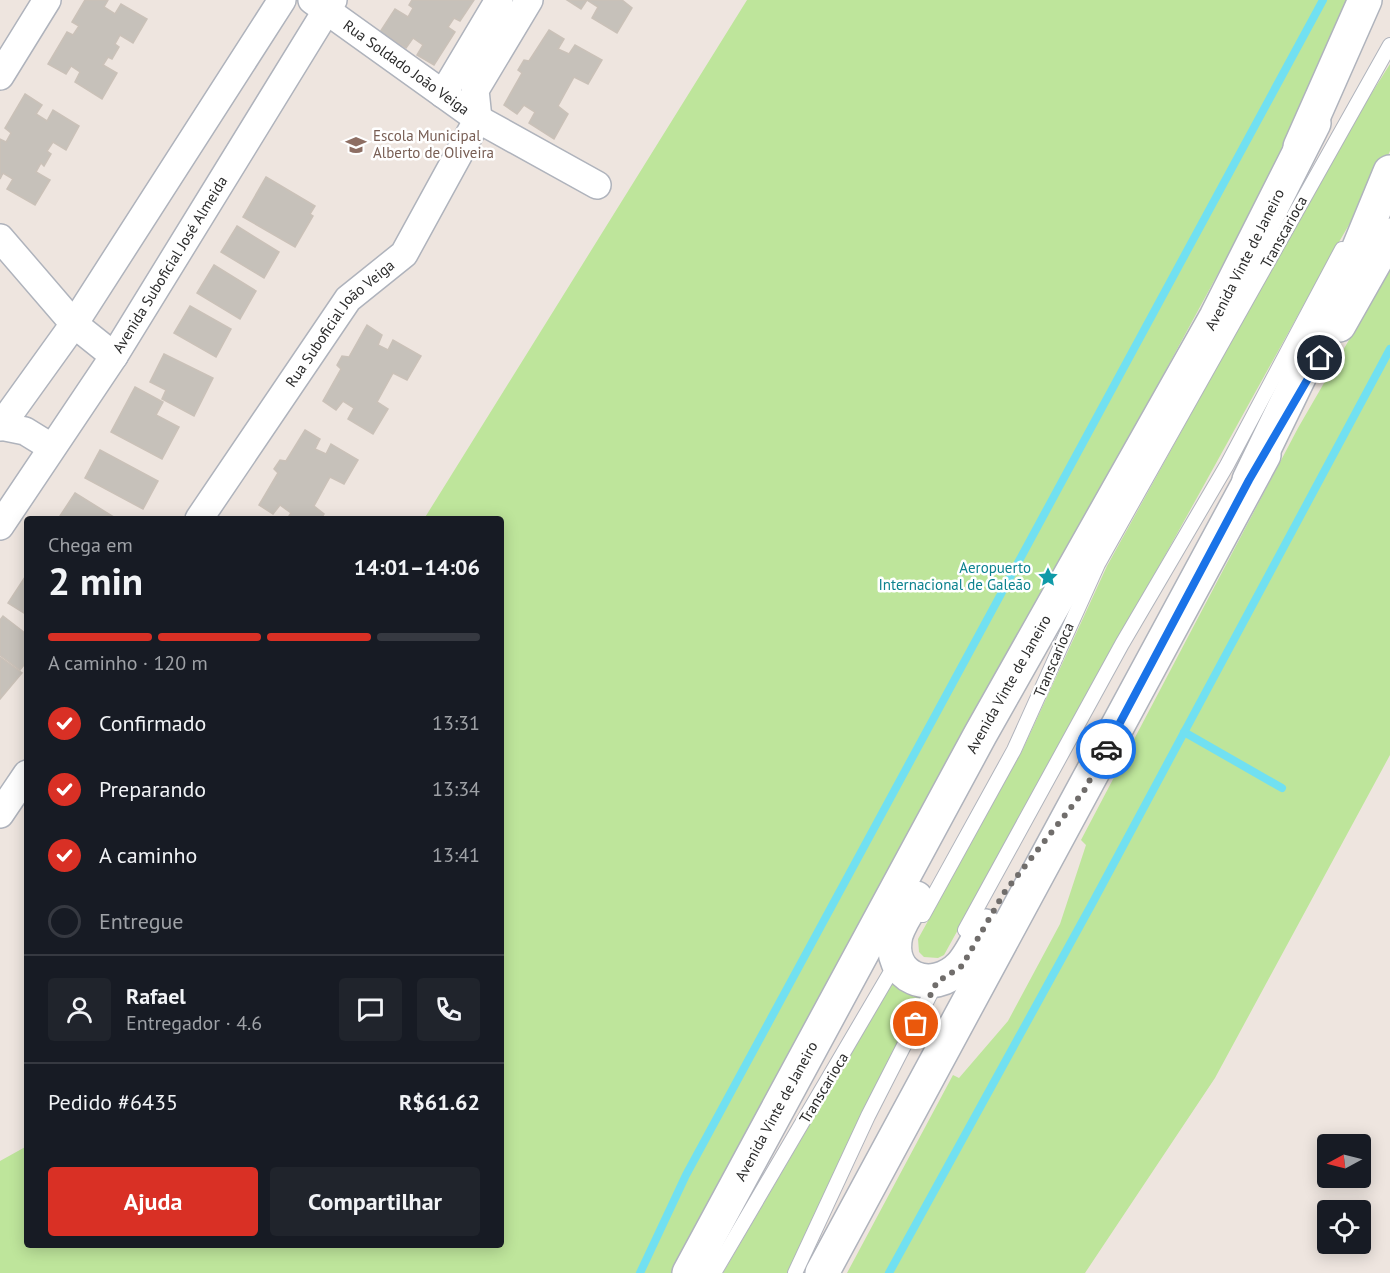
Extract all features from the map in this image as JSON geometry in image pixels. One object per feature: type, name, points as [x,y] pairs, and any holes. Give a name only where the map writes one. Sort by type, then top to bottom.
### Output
[{"type":"street","points":[[0,76],[47,0]]},
{"type":"street","points":[[51,447],[25,430],[0,426],[74,324],[282,0]]},
{"type":"street","points":[[442,94],[499,0]]},
{"type":"street","points":[[478,119],[475,90],[529,0]]},
{"type":"street","points":[[1300,147],[1365,0]]},
{"type":"street","name":"Avenida Vinte de Janeiro","points":[[689,1273],[980,735],[1216,316],[1300,147],[1382,0]]},
{"type":"street","name":"Rua Soldado João Veiga","points":[[324,3],[478,119],[597,185]]},
{"type":"street","name":"Avenida Suboficial José Almeida","points":[[0,526],[114,356],[324,3]]},
{"type":"street","name":"Rua Suboficial João Veiga","points":[[201,516],[348,298],[404,254],[478,119]]},
{"type":"street","points":[[1249,480],[1341,291],[1390,172]]},
{"type":"street","points":[[822,1273],[1084,791],[1249,480],[1390,235]]},
{"type":"street","points":[[0,238],[74,324],[114,356]]},
{"type":"street","points":[[980,735],[943,847],[896,936],[903,951],[907,974],[915,979],[937,982],[962,966],[1004,893],[1084,791]]},
{"type":"street","points":[[0,814],[24,778]]},
{"type":"lane","name":"Transcarioca","points":[[918,924],[1014,750],[1098,564],[1390,45]]},
{"type":"lane","points":[[795,1273],[868,1116],[937,982],[1122,644],[1227,465],[1390,159]]},
{"type":"lane","name":"Transcarioca","points":[[714,1273],[903,951]]},
{"type":"green space","points":[[747,0],[1357,0],[1273,172],[677,1273],[0,1273],[0,1161],[24,1148],[24,1248],[504,1248],[504,516],[426,516]]},
{"type":"green space","points":[[1390,64],[1390,151],[1384,165],[1329,259],[944,955],[938,958],[924,957],[919,952],[918,939],[1023,749],[1107,566],[1344,137]]},
{"type":"green space","points":[[1390,269],[1390,755],[1215,1078],[1085,1273],[847,1273],[953,1075],[959,1078],[1008,1021],[1060,924],[1086,845],[1081,840],[1298,428]]},
{"type":"green space","points":[[893,982],[914,997],[922,998],[871,1094],[787,1273],[723,1273]]},
{"type":"building","points":[[85,0],[108,0],[104,7],[115,14],[121,4],[147,19],[133,43],[120,35],[115,44],[119,47],[112,59],[108,57],[103,65],[117,73],[102,99],[75,82],[80,72],[71,66],[66,74],[48,64],[67,32],[73,35],[79,26],[72,22]]},
{"type":"building","points":[[412,0],[474,0],[460,21],[454,18],[448,27],[455,32],[434,65],[417,55],[423,45],[413,38],[406,48],[380,32],[395,9],[408,17],[413,8],[409,5]]},
{"type":"building","points":[[567,0],[587,0],[581,9]]},
{"type":"building","points":[[587,0],[622,0],[632,8],[617,33],[592,18],[598,7]]},
{"type":"building","points":[[549,30],[564,39],[558,49],[569,54],[575,45],[602,60],[588,84],[574,77],[558,106],[568,114],[554,139],[529,123],[535,112],[524,105],[517,114],[504,105],[522,73],[518,70],[524,60],[529,61]]},
{"type":"building","points":[[25,94],[42,105],[36,114],[47,121],[53,110],[79,126],[66,150],[53,142],[47,151],[51,154],[44,166],[41,163],[36,172],[50,180],[35,205],[7,189],[13,179],[3,173],[0,179],[0,139],[6,142],[11,133],[5,128]]},
{"type":"building","points":[[266,177],[315,206],[310,214],[313,216],[295,247],[243,217]]},
{"type":"building","points":[[237,226],[279,252],[264,278],[221,252]]},
{"type":"building","points":[[214,265],[256,291],[240,319],[197,293]]},
{"type":"building","points":[[190,306],[231,329],[216,357],[174,333]]},
{"type":"building","points":[[367,325],[382,335],[378,345],[388,350],[393,340],[421,356],[407,380],[393,373],[377,402],[388,409],[373,434],[348,419],[354,408],[343,401],[336,410],[323,401],[341,369],[337,365],[342,356],[349,357]]},
{"type":"building","points":[[164,354],[213,378],[194,416],[162,399],[166,390],[150,382]]},
{"type":"building","points":[[135,387],[163,402],[156,415],[179,427],[162,459],[111,432]]},
{"type":"building","points":[[305,430],[320,439],[315,449],[326,454],[331,444],[358,460],[344,484],[330,477],[314,506],[324,514],[323,516],[289,516],[291,513],[280,505],[273,514],[259,505],[278,473],[274,469],[280,460],[286,461]]},
{"type":"building","points":[[100,450],[158,481],[143,509],[85,478]]},
{"type":"building","points":[[75,493],[112,516],[60,516]]},
{"type":"building","points":[[24,579],[24,613],[8,603]]},
{"type":"building","points":[[3,616],[24,632],[24,665],[20,670],[0,655],[0,620]]},
{"type":"building","points":[[0,657],[22,673],[0,699]]},
{"type":"waterway","points":[[640,1273],[686,1175],[1323,0]]},
{"type":"waterway","points":[[889,1273],[1093,902],[1390,349]]},
{"type":"waterway","points":[[1184,732],[1282,788]]},
{"type":"way so far","points":[[916,1024],[937,982],[962,966],[1004,893],[1084,791],[1106,749]]},
{"type":"place","name":"Escola Municipal Alberto de Oliveira","points":[[356,145]]},
{"type":"place","name":"Aeropuerto Internacional de Galeão","points":[[1048,577]]},
{"type":"route","points":[[1106,749],[1249,480],[1320,358]]}]
